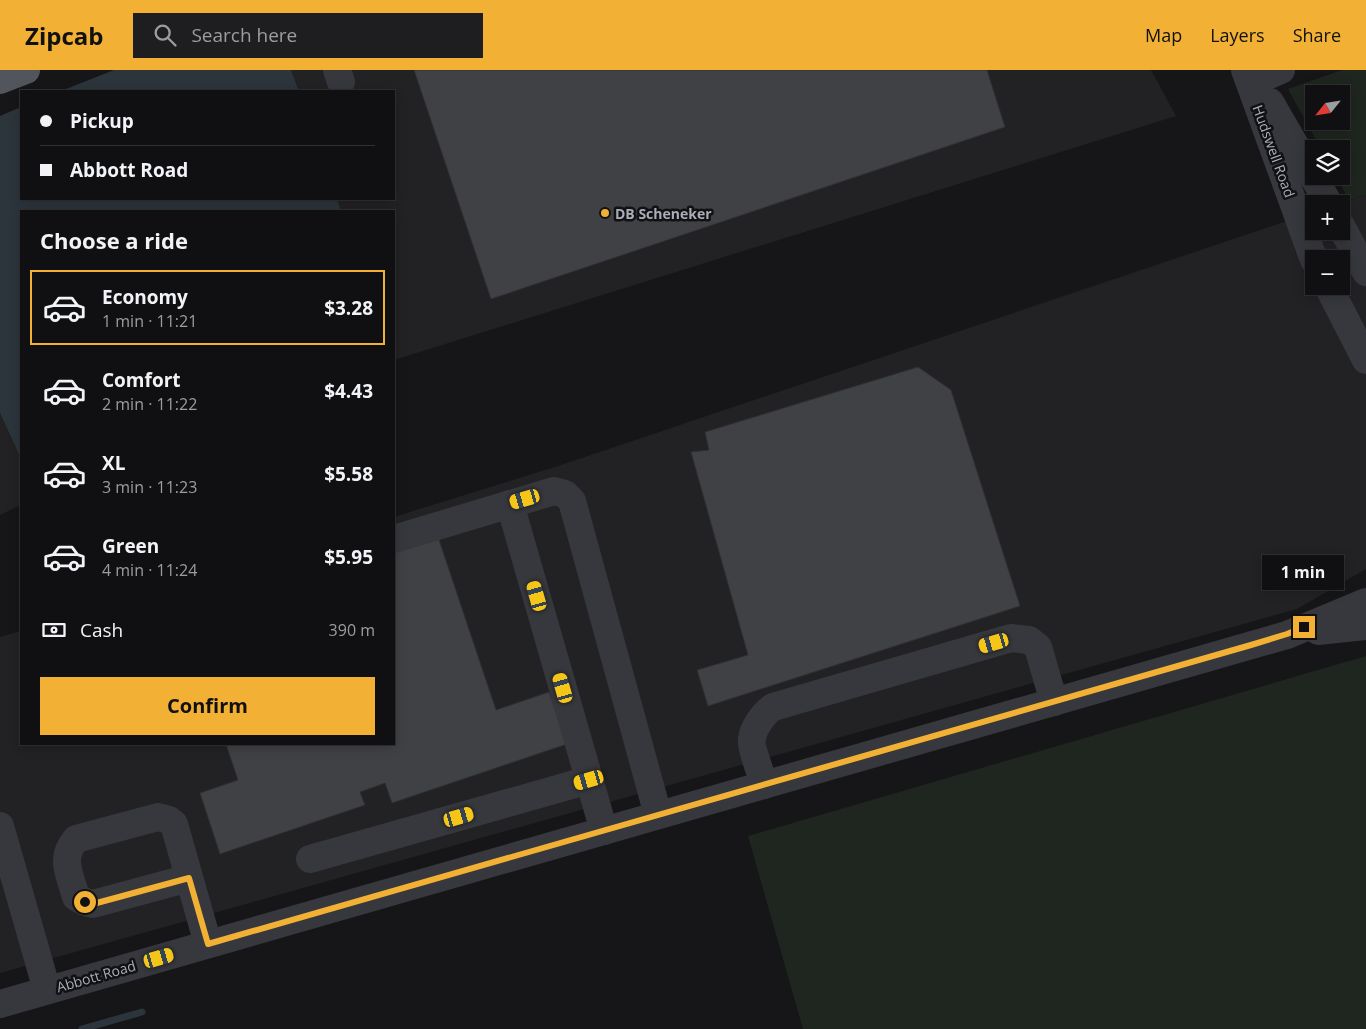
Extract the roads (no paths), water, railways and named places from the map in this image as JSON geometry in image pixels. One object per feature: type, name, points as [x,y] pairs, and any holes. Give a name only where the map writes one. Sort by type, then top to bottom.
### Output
[{"type":"main road","points":[[0,80],[26,70]]},
{"type":"street","name":"Hudswell Road","points":[[1259,73],[1324,195]]},
{"type":"street","name":"Hudswell Road","points":[[1259,73],[1311,250]]},
{"type":"street","points":[[1349,240],[1366,272]]},
{"type":"street","points":[[1333,295],[1366,360]]},
{"type":"street","points":[[395,539],[554,491],[565,494],[572,501],[658,815]]},
{"type":"street","points":[[510,504],[604,831]]},
{"type":"street","name":"Abbott Road","points":[[0,1004],[1287,634],[1366,602]]},
{"type":"street","name":"Abbott Road","points":[[1287,634],[1366,626]]},
{"type":"street","points":[[764,785],[751,740],[767,711],[773,707],[1011,638],[1029,640],[1038,647],[1054,702]]},
{"type":"street","points":[[310,859],[589,780]]},
{"type":"street","points":[[0,826],[48,990]]},
{"type":"street","points":[[189,878],[208,944]]},
{"type":"waterway","points":[[82,1029],[142,1012]]},
{"type":"place","name":"DB Scheneker","points":[[605,213]]}]
